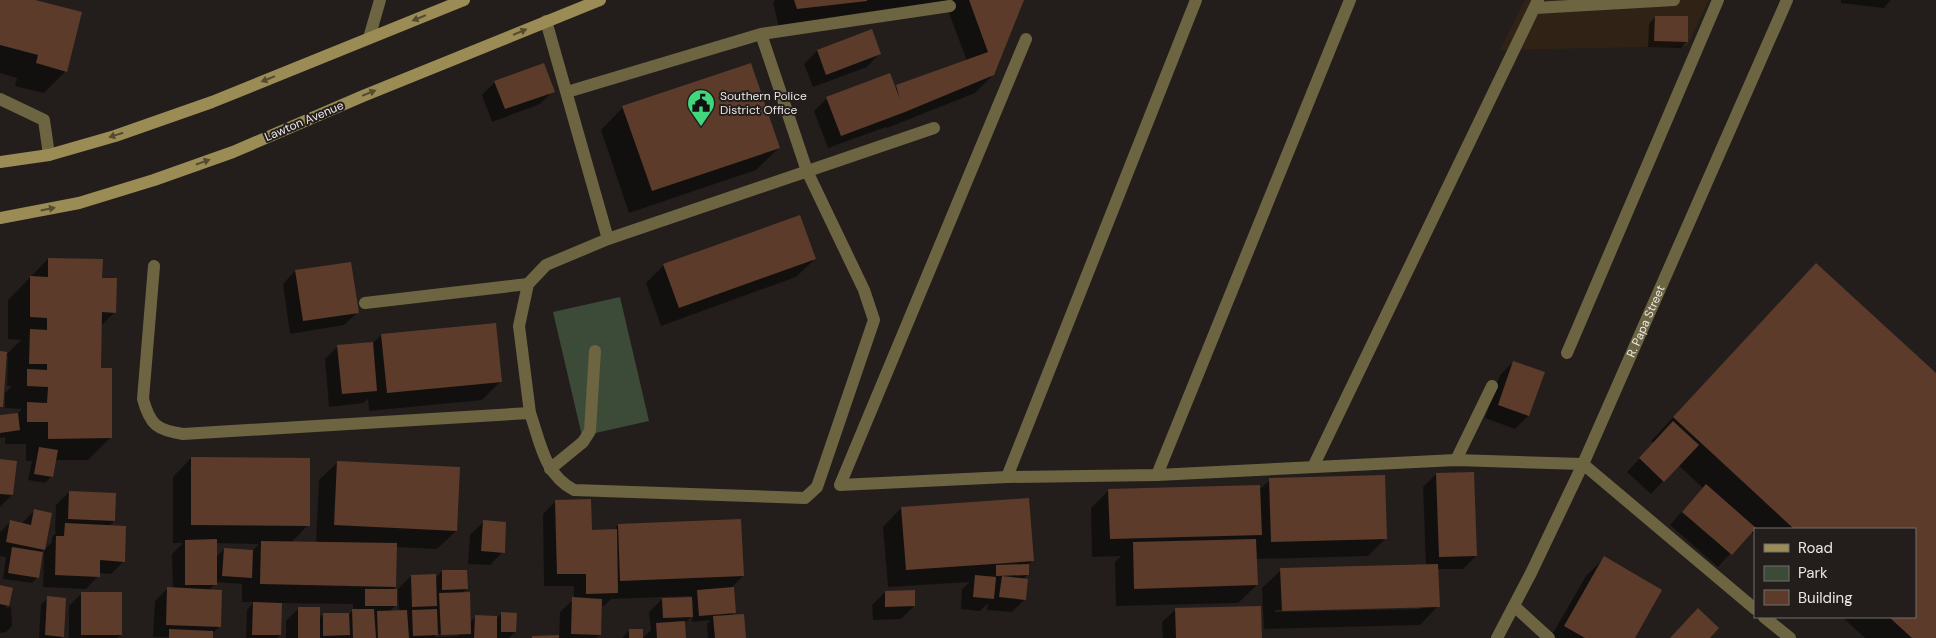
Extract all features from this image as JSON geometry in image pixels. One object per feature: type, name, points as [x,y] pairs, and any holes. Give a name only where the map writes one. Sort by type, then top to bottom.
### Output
[{"type":"main road","points":[[0,162],[49,155],[115,136],[212,102],[464,0]]},
{"type":"main road","name":"Lawton Avenue","points":[[0,218],[79,203],[154,180],[234,152],[363,96],[600,0]]},
{"type":"street","points":[[369,38],[380,0]]},
{"type":"street","points":[[1007,477],[1196,0]]},
{"type":"street","points":[[1157,475],[1350,0]]},
{"type":"street","points":[[1312,467],[1536,4],[1674,0]]},
{"type":"street","points":[[1566,353],[1718,0]]},
{"type":"street","name":"R. Papa Street","points":[[1497,638],[1583,464],[1787,0]]},
{"type":"street","points":[[567,92],[761,34],[950,6]]},
{"type":"street","points":[[546,21],[608,239]]},
{"type":"street","points":[[761,34],[807,171],[864,290],[874,320],[817,487],[805,498],[574,490],[562,484],[550,469],[530,414],[519,326],[528,284],[546,265],[608,239],[807,171],[934,128]]},
{"type":"street","points":[[1026,39],[840,485],[1007,477],[1157,475],[1456,460],[1583,464],[1754,608]]},
{"type":"street","points":[[0,99],[44,120],[49,155]]},
{"type":"street","points":[[154,266],[143,399],[154,425],[166,431],[183,434],[530,414]]},
{"type":"street","points":[[365,303],[528,284]]},
{"type":"street","points":[[550,469],[583,442],[590,431],[595,351]]},
{"type":"street","points":[[1456,460],[1492,386]]},
{"type":"street","points":[[1514,606],[1548,638]]},
{"type":"street","points":[[1765,618],[1790,638]]},
{"type":"shaded area","points":[[1525,0],[1709,0],[1687,46],[1500,50]]},
{"type":"green space","points":[[620,297],[649,421],[582,436],[553,312]]},
{"type":"building","points":[[0,0],[35,0],[82,12],[67,72],[36,63],[38,55],[0,45]]},
{"type":"building","points":[[794,0],[867,0],[867,1],[797,9]]},
{"type":"building","points":[[969,0],[1024,0],[994,75],[841,136],[826,97],[890,73],[900,99],[896,85],[988,52]]},
{"type":"building","points":[[1655,16],[1688,16],[1688,42],[1654,41]]},
{"type":"building","points":[[872,29],[881,54],[826,75],[817,50]]},
{"type":"building","points":[[544,63],[555,92],[505,109],[494,81]]},
{"type":"building","name":"Southern Police District Office","points":[[751,63],[780,148],[652,191],[622,106]]},
{"type":"building","points":[[800,215],[816,259],[679,308],[663,264]]},
{"type":"building","points":[[48,258],[103,259],[102,278],[117,278],[116,313],[102,312],[101,368],[112,368],[112,438],[48,439],[48,422],[27,422],[27,402],[47,403],[48,387],[27,386],[27,369],[47,370],[47,364],[29,364],[30,329],[47,330],[47,318],[30,317],[30,276],[48,277]]},
{"type":"building","points":[[351,262],[359,313],[303,321],[295,270]]},
{"type":"building","points":[[1816,263],[1936,373],[1936,638],[1912,638],[1890,618],[1916,618],[1916,528],[1793,528],[1673,417]]},
{"type":"building","points":[[496,323],[502,382],[387,393],[381,334]]},
{"type":"building","points":[[373,342],[377,391],[342,394],[337,345]]},
{"type":"building","points":[[0,351],[7,352],[3,407],[0,407]]},
{"type":"building","points":[[1513,361],[1545,372],[1529,416],[1498,405]]},
{"type":"building","points":[[18,413],[20,430],[0,433],[0,415]]},
{"type":"building","points":[[1673,421],[1699,445],[1664,482],[1639,458]]},
{"type":"building","points":[[39,447],[58,450],[53,477],[34,474]]},
{"type":"building","points":[[191,457],[310,458],[310,526],[191,525]]},
{"type":"building","points":[[0,459],[17,461],[13,495],[0,494]]},
{"type":"building","points":[[337,461],[460,467],[457,531],[334,525]]},
{"type":"building","points":[[1474,472],[1477,556],[1439,557],[1436,473]]},
{"type":"building","points":[[1385,475],[1387,539],[1271,542],[1269,478]]},
{"type":"building","points":[[1706,484],[1756,528],[1732,555],[1682,512]]},
{"type":"building","points":[[1260,485],[1262,535],[1110,539],[1108,489]]},
{"type":"building","points":[[69,491],[116,493],[115,521],[68,519]]},
{"type":"building","points":[[1029,498],[1034,561],[906,570],[901,507]]},
{"type":"building","points":[[591,499],[592,530],[617,529],[618,593],[586,594],[586,574],[557,574],[555,500]]},
{"type":"building","points":[[34,509],[52,513],[45,550],[6,542],[10,520],[31,525]]},
{"type":"building","points":[[741,519],[744,576],[620,581],[618,524]]},
{"type":"building","points":[[483,520],[506,522],[505,553],[481,551]]},
{"type":"building","points":[[65,523],[126,526],[125,562],[100,560],[100,577],[55,575],[56,536],[64,536]]},
{"type":"building","points":[[217,539],[217,585],[185,585],[185,540]]},
{"type":"building","points":[[1256,539],[1258,585],[1134,589],[1133,542]]},
{"type":"building","points":[[261,541],[397,543],[396,587],[260,584]]},
{"type":"building","points":[[12,547],[43,552],[39,578],[8,573]]},
{"type":"building","points":[[224,548],[253,550],[252,578],[222,576]]},
{"type":"building","points":[[1604,556],[1662,590],[1635,638],[1585,638],[1564,626]]},
{"type":"building","points":[[1029,564],[1029,575],[996,576],[996,565]]},
{"type":"building","points":[[1438,564],[1440,607],[1282,611],[1280,568]]},
{"type":"building","points":[[442,570],[467,570],[468,589],[442,590]]},
{"type":"building","points":[[436,574],[437,606],[412,607],[411,575]]},
{"type":"building","points":[[975,575],[996,577],[994,599],[973,597]]},
{"type":"building","points":[[1002,576],[1028,579],[1026,600],[999,597]]},
{"type":"building","points":[[0,585],[13,588],[9,606],[0,604]]},
{"type":"building","points":[[167,587],[222,590],[221,627],[166,625]]},
{"type":"building","points":[[734,587],[736,613],[699,616],[697,590]]},
{"type":"building","points":[[365,589],[397,589],[397,606],[365,606]]},
{"type":"building","points":[[915,590],[915,606],[885,607],[885,591]]},
{"type":"building","points":[[81,592],[122,592],[122,635],[81,635]]},
{"type":"building","points":[[470,592],[471,634],[441,635],[439,593]]},
{"type":"building","points":[[47,596],[66,598],[64,637],[45,635]]},
{"type":"building","points":[[572,597],[602,599],[601,635],[571,634]]},
{"type":"building","points":[[692,597],[693,617],[663,618],[662,598]]},
{"type":"building","points":[[253,602],[282,603],[281,635],[252,635]]},
{"type":"building","points":[[1261,606],[1262,638],[1176,638],[1175,608]]},
{"type":"building","points":[[298,607],[320,607],[320,638],[298,638]]},
{"type":"building","points":[[1698,608],[1719,628],[1710,638],[1670,638]]},
{"type":"building","points":[[352,609],[374,609],[376,638],[353,638]]},
{"type":"building","points":[[437,609],[438,635],[413,636],[412,610]]},
{"type":"building","points":[[407,610],[409,638],[378,638],[377,611]]},
{"type":"building","points":[[501,612],[517,613],[516,632],[501,632]]},
{"type":"building","points":[[323,613],[349,613],[350,635],[323,636]]},
{"type":"building","points":[[744,614],[746,638],[715,638],[713,616]]},
{"type":"building","points":[[475,615],[497,616],[497,638],[474,638]]},
{"type":"building","points":[[685,621],[686,638],[657,638],[656,623]]},
{"type":"building","points":[[169,629],[213,631],[213,638],[169,638]]},
{"type":"building","points":[[629,629],[643,629],[643,638],[629,638]]},
{"type":"building","points":[[559,635],[559,638],[532,638],[532,636]]},
{"type":"place","name":"Southern Police District Office","points":[[701,127]]}]
